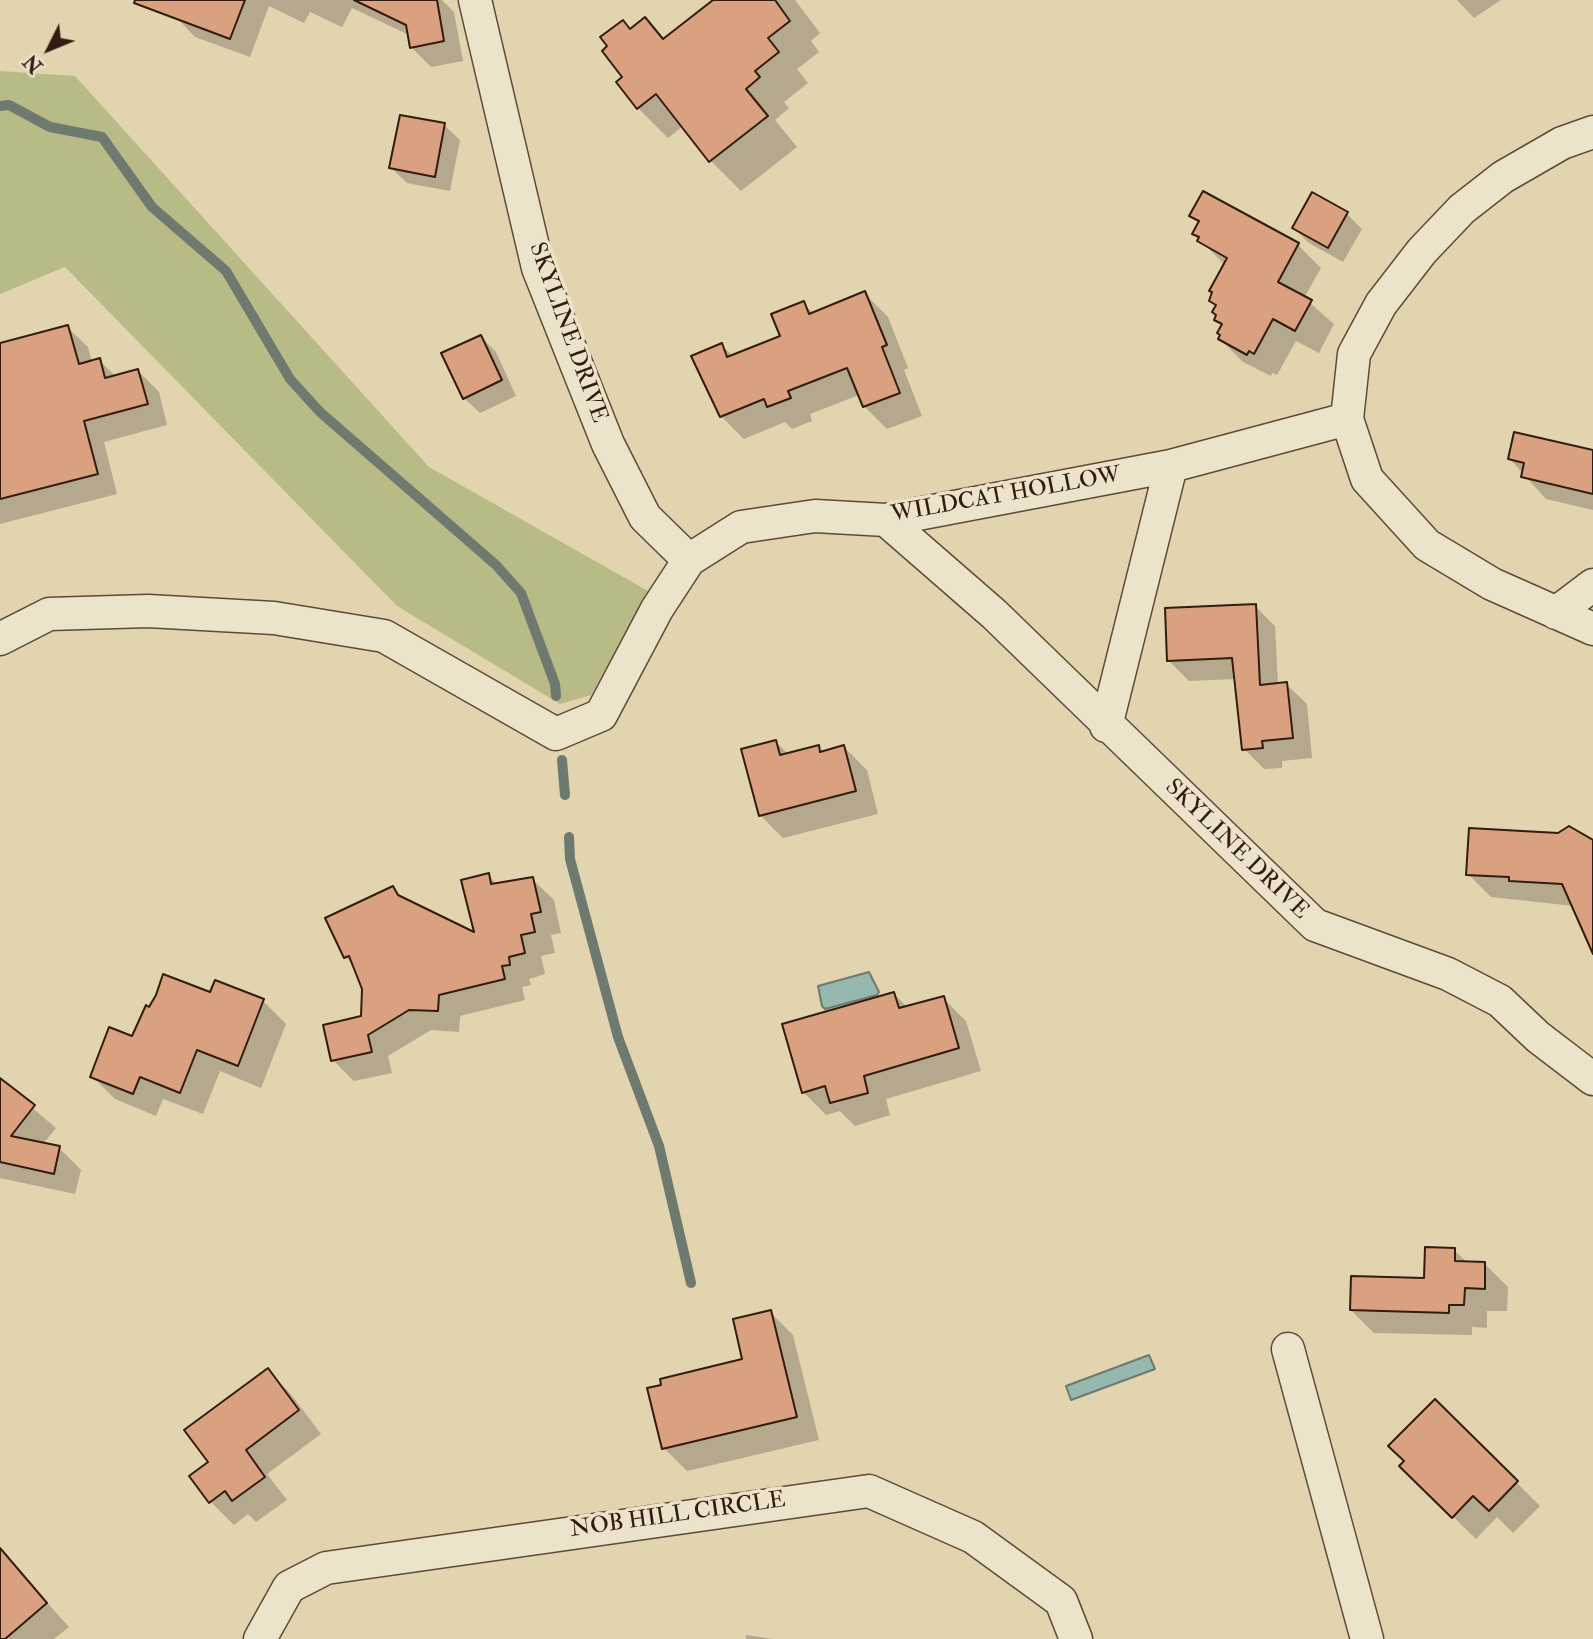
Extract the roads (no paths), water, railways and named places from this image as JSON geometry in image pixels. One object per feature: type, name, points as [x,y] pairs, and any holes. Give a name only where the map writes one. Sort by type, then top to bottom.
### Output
[{"type":"street","name":"SKYLINE DRIVE","points":[[475,0],[538,268],[608,444],[645,517],[689,560]]},
{"type":"street","points":[[1593,132],[1562,143],[1503,177],[1462,209],[1422,251],[1381,304],[1354,355],[1347,419],[1367,479],[1427,545],[1492,584],[1593,629]]},
{"type":"street","name":"WILDCAT HOLLOW","points":[[0,639],[49,614],[148,611],[274,618],[384,636],[556,734],[601,715],[657,609],[689,560],[741,527],[815,516],[886,520],[1171,466],[1347,419]]},
{"type":"street","points":[[1106,726],[1171,466]]},
{"type":"street","name":"SKYLINE DRIVE","points":[[886,520],[994,614],[1106,726],[1315,925],[1448,974],[1500,1001],[1556,1051],[1593,1079]]},
{"type":"street","points":[[1556,613],[1593,585]]},
{"type":"street","points":[[1289,1349],[1367,1639]]},
{"type":"street","name":"NOB HILL CIRCLE","points":[[260,1639],[289,1587],[326,1567],[869,1490],[972,1537],[1061,1601],[1076,1639]]},
{"type":"water","points":[[869,972],[879,992],[877,995],[825,1009],[822,1006],[818,986]]},
{"type":"water","points":[[1149,1355],[1155,1369],[1071,1400],[1066,1386]]},
{"type":"waterway","points":[[0,106],[9,105],[50,127],[102,137],[152,207],[226,271],[290,379],[320,412],[496,565],[521,593],[555,684],[556,696]]},
{"type":"waterway","points":[[562,760],[565,795]]},
{"type":"waterway","points":[[569,837],[570,859],[618,1037],[659,1146],[691,1283]]}]
